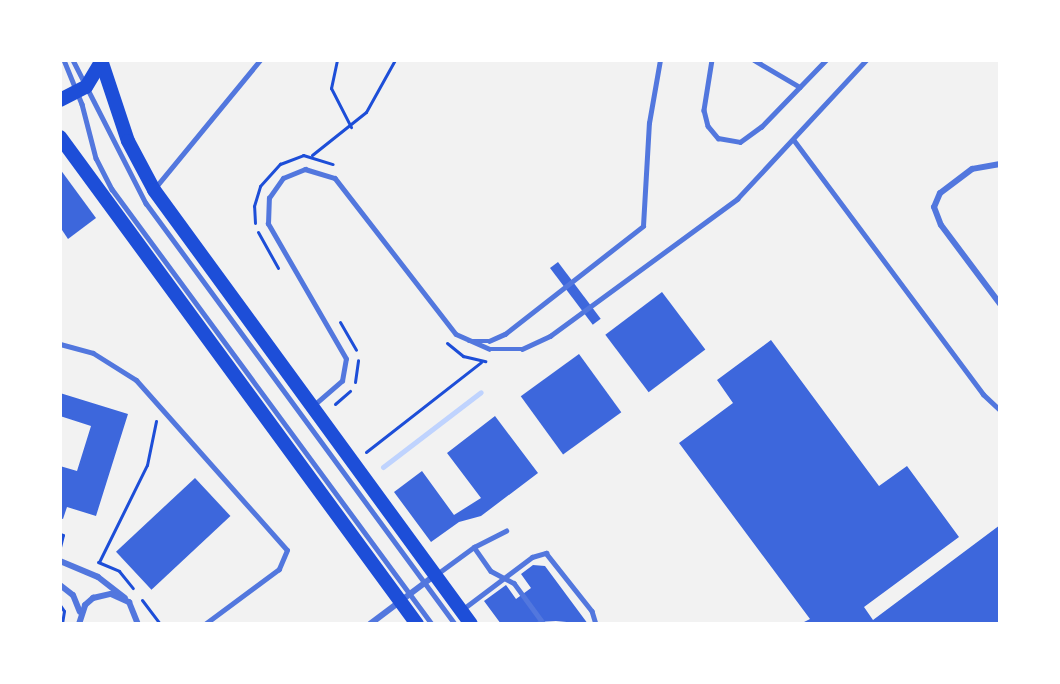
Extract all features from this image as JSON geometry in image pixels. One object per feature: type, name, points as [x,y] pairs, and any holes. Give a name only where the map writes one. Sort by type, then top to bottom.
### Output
[{"type":"main road","points":[[60,100],[82,89],[102,60]]},
{"type":"main road","points":[[102,60],[128,141],[154,190],[311,407],[430,580],[471,624]]},
{"type":"main road","points":[[60,137],[405,598],[417,624]]},
{"type":"street","points":[[1000,164],[989,163],[972,169],[936,200],[941,225],[1000,304]]},
{"type":"street","points":[[60,344],[108,360],[136,380],[287,550],[279,569],[205,624]]},
{"type":"street","points":[[60,561],[110,583],[129,602],[138,624]]},
{"type":"street","points":[[370,624],[430,580]]},
{"type":"street","points":[[60,585],[73,595],[81,613]]},
{"type":"street","points":[[78,624],[81,613],[93,598],[102,595],[121,597],[129,602]]},
{"type":"lane","points":[[64,60],[146,203],[430,580],[455,624]]},
{"type":"lane","points":[[73,60],[82,89],[92,147],[112,189],[405,598],[432,624]]},
{"type":"lane","points":[[154,190],[260,60]]},
{"type":"lane","points":[[464,340],[489,341],[505,334],[630,240],[643,226],[649,123],[660,60]]},
{"type":"lane","points":[[712,60],[704,110],[708,126],[718,138],[740,142],[750,136],[826,60]]},
{"type":"lane","points":[[754,60],[800,87]]},
{"type":"lane","points":[[311,407],[338,386],[347,367],[341,346],[268,225],[269,198],[277,183],[290,174],[313,170],[335,178],[443,322],[464,340],[506,350],[522,349],[550,336],[737,199],[794,141],[866,60]]},
{"type":"lane","points":[[794,141],[983,394],[1000,410]]},
{"type":"lane","points":[[430,580],[474,547],[506,531]]},
{"type":"lane","points":[[474,547],[491,571],[514,583],[544,624]]},
{"type":"lane","points":[[460,610],[537,555],[546,553],[592,611],[596,624]]},
{"type":"path","points":[[337,60],[331,88],[351,127]]},
{"type":"path","points":[[312,155],[351,127],[374,102],[395,60]]},
{"type":"path","points":[[284,276],[256,228],[256,196],[265,178],[280,164],[296,156],[312,155],[333,164]]},
{"type":"path","points":[[331,408],[350,391],[359,369],[354,346],[337,318]]},
{"type":"path","points":[[446,341],[463,356],[489,361]]},
{"type":"path","points":[[360,456],[483,361]]},
{"type":"path","points":[[99,562],[147,465],[156,426],[156,401]]},
{"type":"path","points":[[60,534],[63,535],[60,547]]},
{"type":"path","points":[[60,605],[64,611],[62,624]]},
{"type":"building","points":[[60,169],[96,218],[68,239],[60,227]]},
{"type":"building","points":[[558,262],[601,319],[593,325],[550,268]]},
{"type":"building","points":[[662,292],[705,350],[649,392],[605,335]]},
{"type":"building","points":[[771,340],[879,486],[907,466],[959,537],[864,607],[873,620],[1000,525],[1000,624],[800,624],[810,619],[679,443],[733,403],[717,380]]},
{"type":"building","points":[[579,354],[621,412],[563,455],[521,396]]},
{"type":"building","points":[[60,393],[128,414],[96,516],[67,507],[63,519],[60,518],[60,466],[77,471],[91,426],[60,416]]},
{"type":"building","points":[[495,416],[538,473],[481,516],[459,522],[431,542],[394,492],[422,471],[454,515],[481,498],[447,453]]},
{"type":"building","points":[[195,478],[230,516],[151,590],[116,552]]},
{"type":"building","points":[[533,565],[545,566],[588,624],[556,621],[501,624],[484,601],[506,585],[516,599],[531,588],[521,574]]},
{"type":"waterway","points":[[383,467],[481,392]]}]
